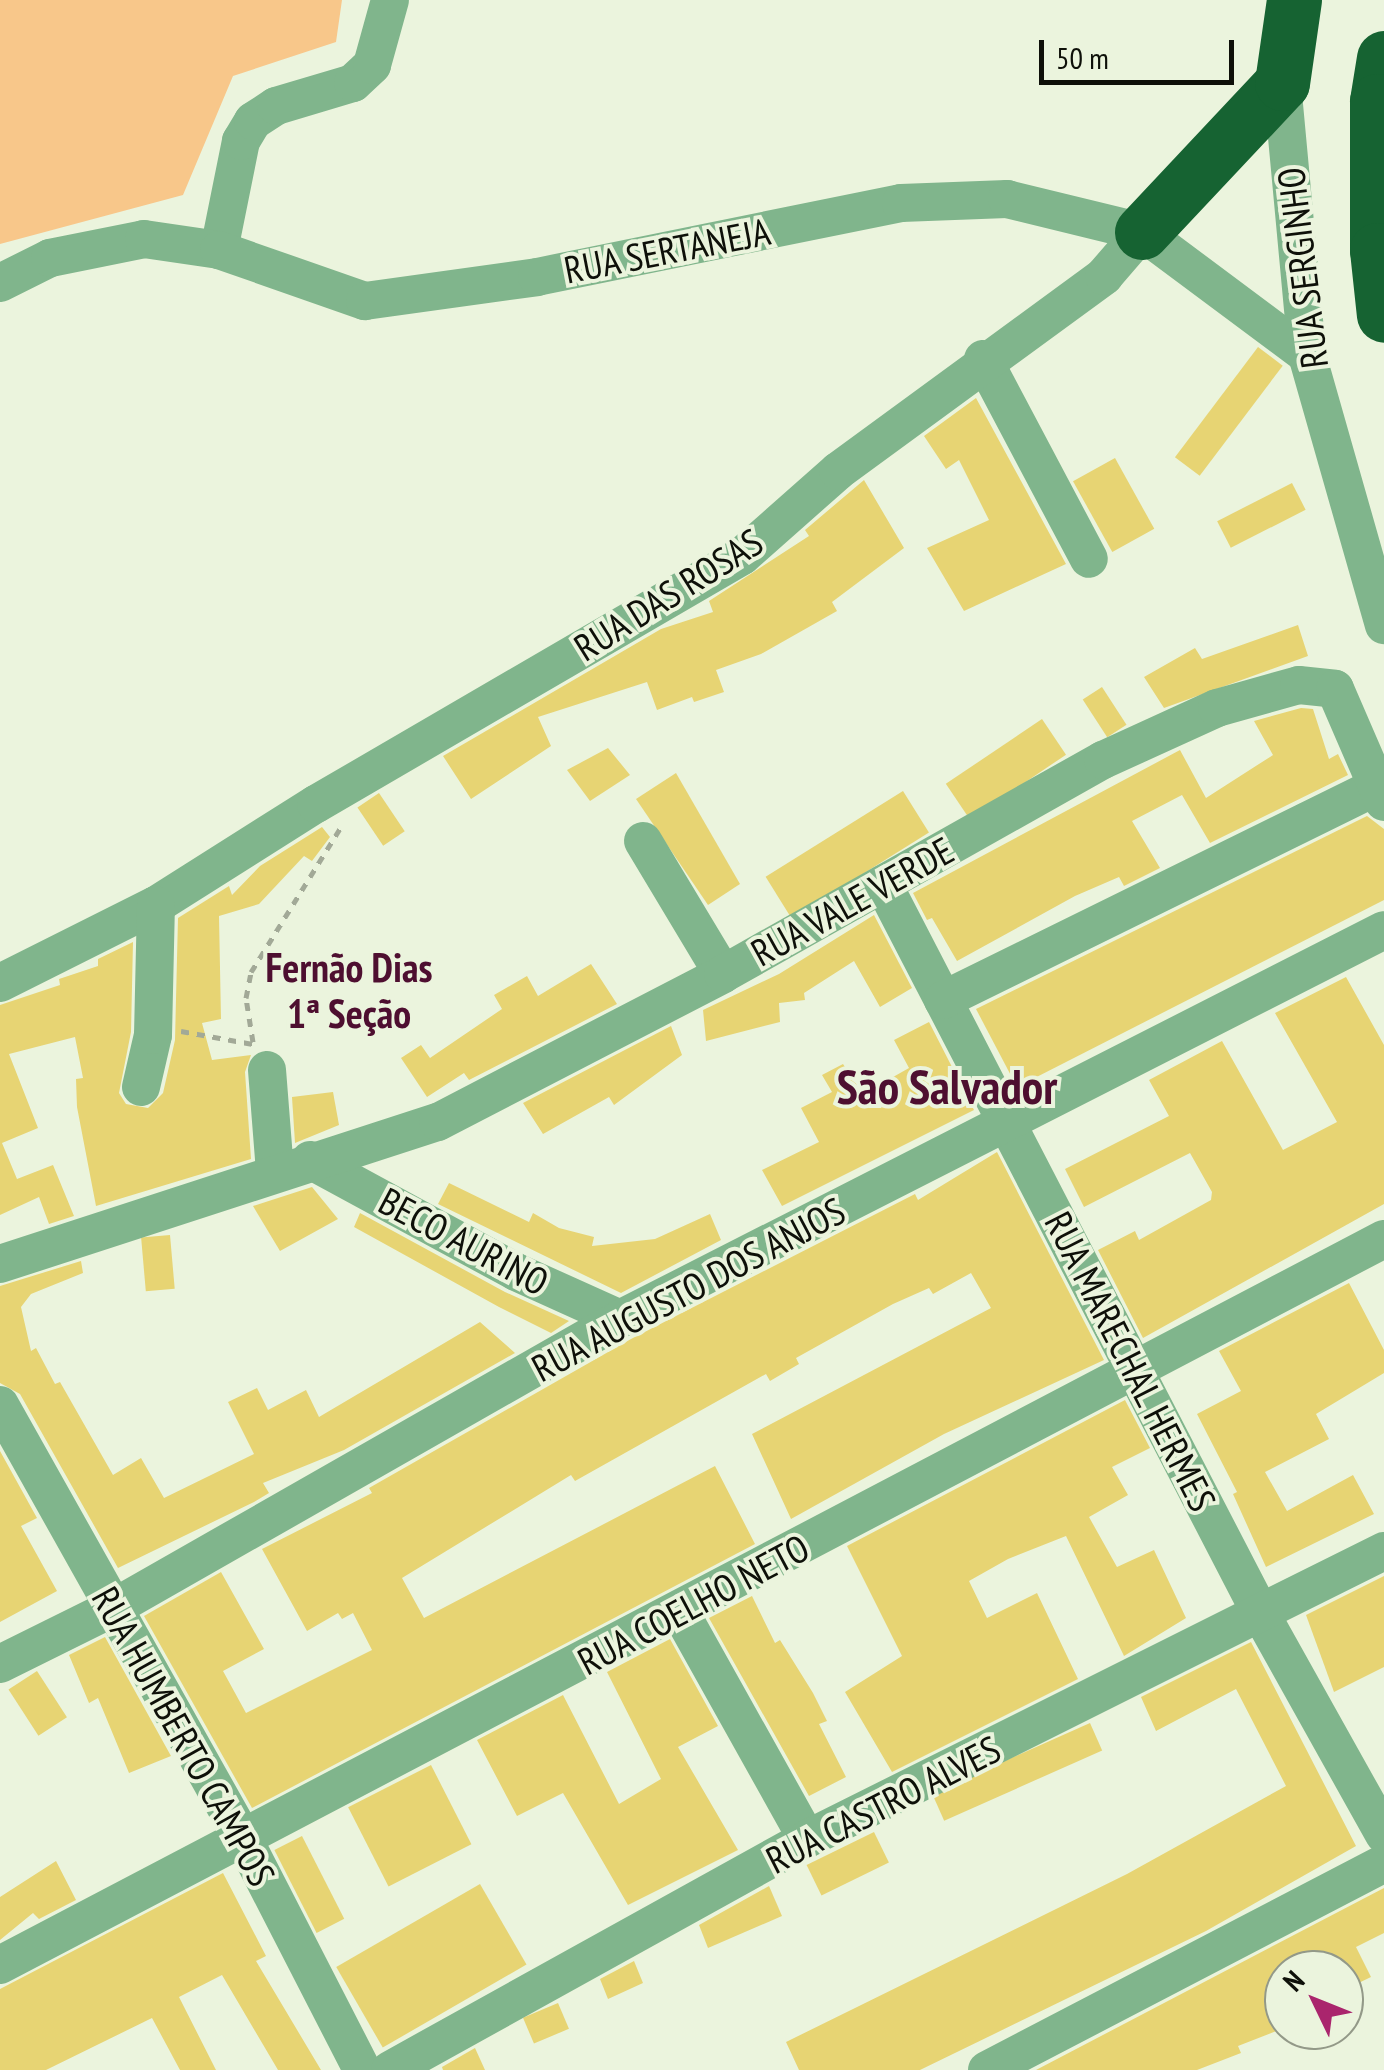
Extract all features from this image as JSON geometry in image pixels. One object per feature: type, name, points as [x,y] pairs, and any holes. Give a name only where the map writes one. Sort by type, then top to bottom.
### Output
[{"type":"highway","points":[[1142,232],[1282,82],[1294,0]]},
{"type":"highway","points":[[1384,58],[1377,101],[1384,314]]},
{"type":"street","points":[[219,250],[241,141],[253,121],[276,106],[353,83],[372,65],[390,0]]},
{"type":"street","name":"RUA SERGINHO","points":[[1282,82],[1307,355],[1384,625]]},
{"type":"street","name":"RUA SERTANEJA","points":[[0,283],[50,258],[144,239],[219,250],[365,301],[536,277],[901,203],[1007,198],[1142,232],[1307,355]]},
{"type":"street","name":"RUA DAS ROSAS","points":[[0,983],[156,905],[326,798],[742,556],[838,470],[983,359],[1104,276],[1142,232]]},
{"type":"street","points":[[983,359],[1089,560]]},
{"type":"street","name":"RUA VALE VERDE","points":[[5,1249],[438,1122],[723,974],[1103,760],[1217,708],[1300,686],[1335,689],[1379,795]]},
{"type":"street","points":[[944,1000],[1379,795]]},
{"type":"street","points":[[643,841],[723,974]]},
{"type":"street","name":"RUA MARECHAL HERMES","points":[[883,884],[1140,1372],[1262,1616],[1384,1834]]},
{"type":"street","points":[[141,1087],[153,1035],[156,905]]},
{"type":"street","name":"RUA AUGUSTO DOS ANJOS","points":[[0,1664],[113,1608],[620,1320],[1384,930]]},
{"type":"street","points":[[260,1057],[292,1165]]},
{"type":"street","name":"BECO AURINO","points":[[292,1165],[620,1320]]},
{"type":"street","name":"RUA COELHO NETO","points":[[0,1965],[1140,1372],[1384,1239]]},
{"type":"street","name":"RUA HUMBERTO CAMPOS","points":[[0,1405],[244,1840],[362,2070]]},
{"type":"street","name":"RUA CASTRO ALVES","points":[[390,2070],[807,1839],[1262,1616],[1384,1551]]},
{"type":"street","points":[[679,1610],[807,1839]]},
{"type":"street","points":[[987,2070],[1384,1863]]},
{"type":"path","points":[[260,1057],[246,998],[251,972],[344,821],[326,798]]},
{"type":"path","points":[[153,1035],[191,1030],[260,1057]]},
{"type":"shaded area","points":[[0,0],[342,0],[336,42],[233,76],[183,195],[0,244]]},
{"type":"building","points":[[1258,347],[1283,366],[1200,476],[1175,457]]},
{"type":"building","points":[[976,398],[1066,564],[964,611],[927,548],[989,520],[959,460],[946,469],[924,436]]},
{"type":"building","points":[[1115,458],[1154,529],[1112,552],[1073,481]]},
{"type":"building","points":[[864,480],[904,548],[832,602],[837,611],[761,654],[716,670],[724,692],[694,702],[692,697],[657,710],[647,682],[538,717],[551,746],[471,799],[443,756],[661,629],[713,612],[709,601],[809,536],[805,530]]},
{"type":"building","points":[[1292,483],[1306,510],[1231,548],[1217,521]]},
{"type":"building","points":[[1298,625],[1308,656],[1164,708],[1144,677],[1195,648],[1202,659]]},
{"type":"building","points":[[1102,687],[1127,725],[1107,737],[1083,700]]},
{"type":"building","points":[[1301,708],[1313,709],[1329,759],[1338,754],[1348,775],[1210,843],[1182,795],[1132,821],[1160,868],[1124,886],[1119,877],[1075,896],[957,961],[932,918],[927,920],[913,893],[1180,750],[1206,798],[1273,755],[1254,721]]},
{"type":"building","points":[[1042,719],[1066,755],[970,820],[946,784]]},
{"type":"building","points":[[608,748],[630,775],[590,801],[567,770]]},
{"type":"building","points":[[676,773],[740,884],[708,905],[636,799]]},
{"type":"building","points":[[903,791],[929,833],[792,918],[766,877]]},
{"type":"building","points":[[379,793],[405,831],[383,846],[357,808]]},
{"type":"building","points":[[1367,816],[1384,829],[1384,900],[1017,1087],[976,1009]]},
{"type":"building","points":[[322,827],[330,837],[312,861],[304,856],[259,904],[219,916],[221,1019],[202,1023],[212,1060],[251,1055],[245,1072],[251,1159],[96,1206],[77,1107],[76,1079],[83,1078],[75,1037],[9,1054],[38,1128],[2,1143],[17,1179],[53,1165],[74,1216],[49,1224],[39,1197],[0,1215],[0,1005],[60,985],[59,979],[98,966],[98,959],[133,942],[131,1032],[119,1093],[126,1104],[148,1108],[163,1093],[175,1040],[178,918],[229,886],[232,895],[260,866]]},
{"type":"building","points":[[874,915],[912,988],[880,1007],[854,961],[804,993],[805,1000],[779,1003],[780,1022],[706,1041],[703,1010],[779,974]]},
{"type":"building","points":[[591,964],[617,1004],[469,1080],[464,1073],[427,1097],[401,1058],[421,1045],[430,1058],[502,1009],[494,995],[527,976],[538,996]]},
{"type":"building","points":[[1346,977],[1384,1045],[1384,1204],[1143,1338],[1098,1250],[1135,1231],[1139,1240],[1211,1200],[1212,1192],[1190,1153],[1084,1207],[1065,1169],[1169,1116],[1149,1080],[1222,1041],[1283,1150],[1337,1122],[1275,1013]]},
{"type":"building","points":[[929,1022],[974,1110],[782,1206],[762,1170],[819,1142],[801,1108],[832,1092],[822,1075],[843,1064],[863,1094],[909,1068],[894,1040]]},
{"type":"building","points":[[671,1026],[682,1055],[614,1105],[609,1097],[543,1134],[523,1103]]},
{"type":"building","points":[[333,1092],[339,1125],[295,1143],[292,1097]]},
{"type":"building","points":[[997,1152],[1104,1360],[944,1434],[791,1519],[752,1434],[991,1308],[971,1273],[933,1294],[929,1288],[893,1304],[796,1358],[799,1364],[770,1381],[766,1374],[575,1481],[571,1475],[402,1578],[424,1618],[715,1466],[755,1544],[252,1808],[144,1616],[221,1572],[264,1649],[223,1671],[246,1713],[372,1650],[353,1613],[342,1619],[338,1613],[307,1631],[262,1549],[372,1493],[369,1488],[631,1339],[915,1194],[918,1200]]},
{"type":"building","points":[[449,1183],[529,1222],[533,1213],[559,1228],[594,1237],[592,1246],[655,1239],[710,1214],[721,1240],[621,1293],[438,1204]]},
{"type":"building","points":[[312,1187],[338,1219],[280,1251],[253,1206]]},
{"type":"building","points":[[360,1213],[505,1292],[569,1321],[551,1333],[499,1307],[354,1227]]},
{"type":"building","points":[[170,1235],[175,1289],[146,1291],[141,1238]]},
{"type":"building","points":[[81,1261],[83,1273],[31,1294],[21,1307],[31,1351],[36,1348],[55,1384],[60,1382],[113,1475],[141,1458],[164,1498],[254,1454],[228,1402],[257,1388],[268,1410],[306,1390],[319,1417],[480,1322],[515,1353],[344,1450],[263,1483],[269,1493],[254,1502],[118,1568],[20,1394],[0,1383],[0,1286]]},
{"type":"building","points":[[1349,1283],[1384,1350],[1384,1373],[1316,1414],[1329,1439],[1265,1472],[1287,1511],[1353,1475],[1374,1514],[1266,1567],[1233,1494],[1237,1492],[1197,1414],[1241,1391],[1219,1351]]},
{"type":"building","points":[[1125,1400],[1150,1448],[1112,1467],[1128,1495],[1089,1517],[1117,1567],[1154,1550],[1186,1618],[1124,1656],[1066,1536],[1008,1559],[969,1581],[987,1618],[1037,1593],[1078,1679],[892,1772],[845,1692],[902,1656],[847,1546]]},
{"type":"building","points":[[0,1451],[37,1518],[21,1526],[57,1591],[0,1622]]},
{"type":"building","points":[[1384,1576],[1384,1667],[1334,1692],[1306,1615]]},
{"type":"building","points":[[752,1596],[775,1643],[780,1640],[813,1693],[827,1721],[819,1724],[846,1777],[809,1796],[709,1618]]},
{"type":"building","points":[[105,1637],[171,1756],[129,1773],[98,1698],[89,1703],[69,1655]]},
{"type":"building","points":[[670,1639],[718,1726],[678,1747],[738,1850],[628,1905],[563,1793],[517,1816],[477,1740],[563,1695],[619,1804],[661,1779],[607,1672]]},
{"type":"building","points":[[1251,1642],[1356,1846],[1206,1931],[920,2070],[799,2070],[786,2042],[1127,1874],[1286,1786],[1236,1689],[1156,1731],[1141,1697]]},
{"type":"building","points":[[37,1671],[67,1717],[38,1736],[8,1690]]},
{"type":"building","points":[[1090,1723],[1102,1750],[944,1821],[932,1793]]},
{"type":"building","points":[[431,1765],[471,1844],[389,1887],[348,1807]]},
{"type":"building","points":[[874,1832],[889,1863],[821,1895],[807,1865]]},
{"type":"building","points":[[302,1836],[344,1919],[317,1933],[274,1850]]},
{"type":"building","points":[[56,1861],[76,1900],[39,1919],[33,1913],[0,1940],[0,1897]]},
{"type":"building","points":[[223,1873],[266,1956],[256,1961],[321,2070],[278,2070],[222,1975],[179,1997],[216,2070],[180,2070],[152,2018],[46,2070],[0,2070],[0,1989]]},
{"type":"building","points":[[480,1884],[526,1965],[383,2048],[336,1967]]},
{"type":"building","points":[[769,1886],[782,1916],[708,1948],[699,1925]]},
{"type":"building","points":[[1384,1888],[1384,1933],[1356,1947],[1358,1950],[1265,1950]]},
{"type":"building","points":[[1264,1951],[1264,2036],[1238,2046],[1241,2053],[1197,2070],[1036,2070]]},
{"type":"building","points":[[634,1961],[643,1983],[608,1999],[600,1979]]},
{"type":"building","points":[[558,2003],[569,2029],[534,2044],[523,2018]]},
{"type":"building","points":[[475,2048],[485,2070],[443,2070],[442,2067]]},
{"type":"district","name":"Fernão Dias 1ª Seção","points":[[349,990]]},
{"type":"district","name":"São Salvador","points":[[947,1087]]}]
